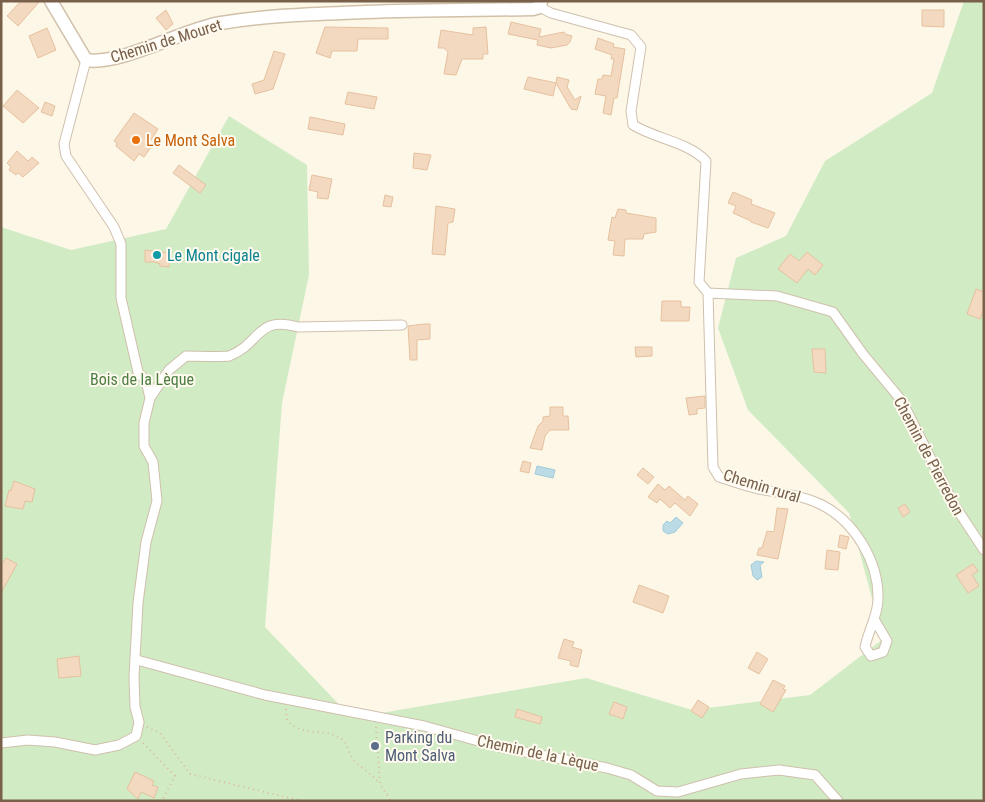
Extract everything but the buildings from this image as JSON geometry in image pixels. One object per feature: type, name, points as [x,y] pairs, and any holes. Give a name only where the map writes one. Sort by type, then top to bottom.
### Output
[{"type":"street","points":[[51,1],[86,60],[64,144],[66,156],[114,227],[122,244],[121,298],[138,372],[146,381],[150,398]]},
{"type":"street","points":[[541,4],[551,13],[631,35],[641,47],[631,111],[633,125],[645,132],[698,152],[706,161],[699,282],[708,293]]},
{"type":"street","name":"Chemin de Mouret","points":[[86,60],[94,61],[111,58],[220,23],[283,15],[541,4]]},
{"type":"street","name":"Chemin de Pierredon","points":[[708,293],[777,296],[833,312],[863,354],[902,401],[953,504],[984,550]]},
{"type":"street","name":"Chemin rural","points":[[708,293],[713,467],[719,477],[758,488],[798,496],[823,506],[842,520],[862,543],[871,559],[878,600],[874,619]]},
{"type":"street","points":[[1,743],[28,740],[55,742],[95,750],[119,745],[136,736],[139,722],[135,707],[134,678],[137,660],[138,603],[146,542],[157,501],[153,462],[144,446],[144,423],[150,398],[169,370],[186,356],[229,356],[266,326],[282,323],[298,327],[402,325]]},
{"type":"street","name":"Chemin de la Lèque","points":[[137,660],[286,699],[424,726],[500,747],[631,775],[657,791],[678,792],[741,774],[779,770],[815,775],[838,801]]},
{"type":"path","points":[[286,699],[287,720],[290,723],[311,733],[325,732],[340,737],[346,742],[352,758],[371,773],[390,801]]},
{"type":"path","points":[[375,717],[380,784]]},
{"type":"path","points":[[139,722],[160,733],[190,774],[302,801]]},
{"type":"path","points":[[136,736],[175,776],[162,801]]},
{"type":"green space","name":"Bois de la Lèque","points":[[964,1],[984,1],[984,801],[1,801],[1,227],[71,250],[166,229],[229,116],[307,165],[309,275],[282,403],[265,627],[352,718],[586,678],[692,710],[810,695],[883,639],[849,513],[748,410],[718,328],[736,258],[786,236],[825,161],[932,93]]},
{"type":"water","points":[[537,466],[555,470],[553,478],[535,474]]},
{"type":"water","points":[[676,517],[683,523],[675,532],[668,534],[663,531],[663,525],[667,521],[670,523]]},
{"type":"water","points":[[756,561],[764,562],[760,565],[762,577],[757,580],[753,576],[751,565]]},
{"type":"place","name":"Le Mont Salva","points":[[136,140]]},
{"type":"place","name":"Le Mont cigale","points":[[157,255]]},
{"type":"place","name":"Parking du Mont Salva","points":[[375,746]]}]
